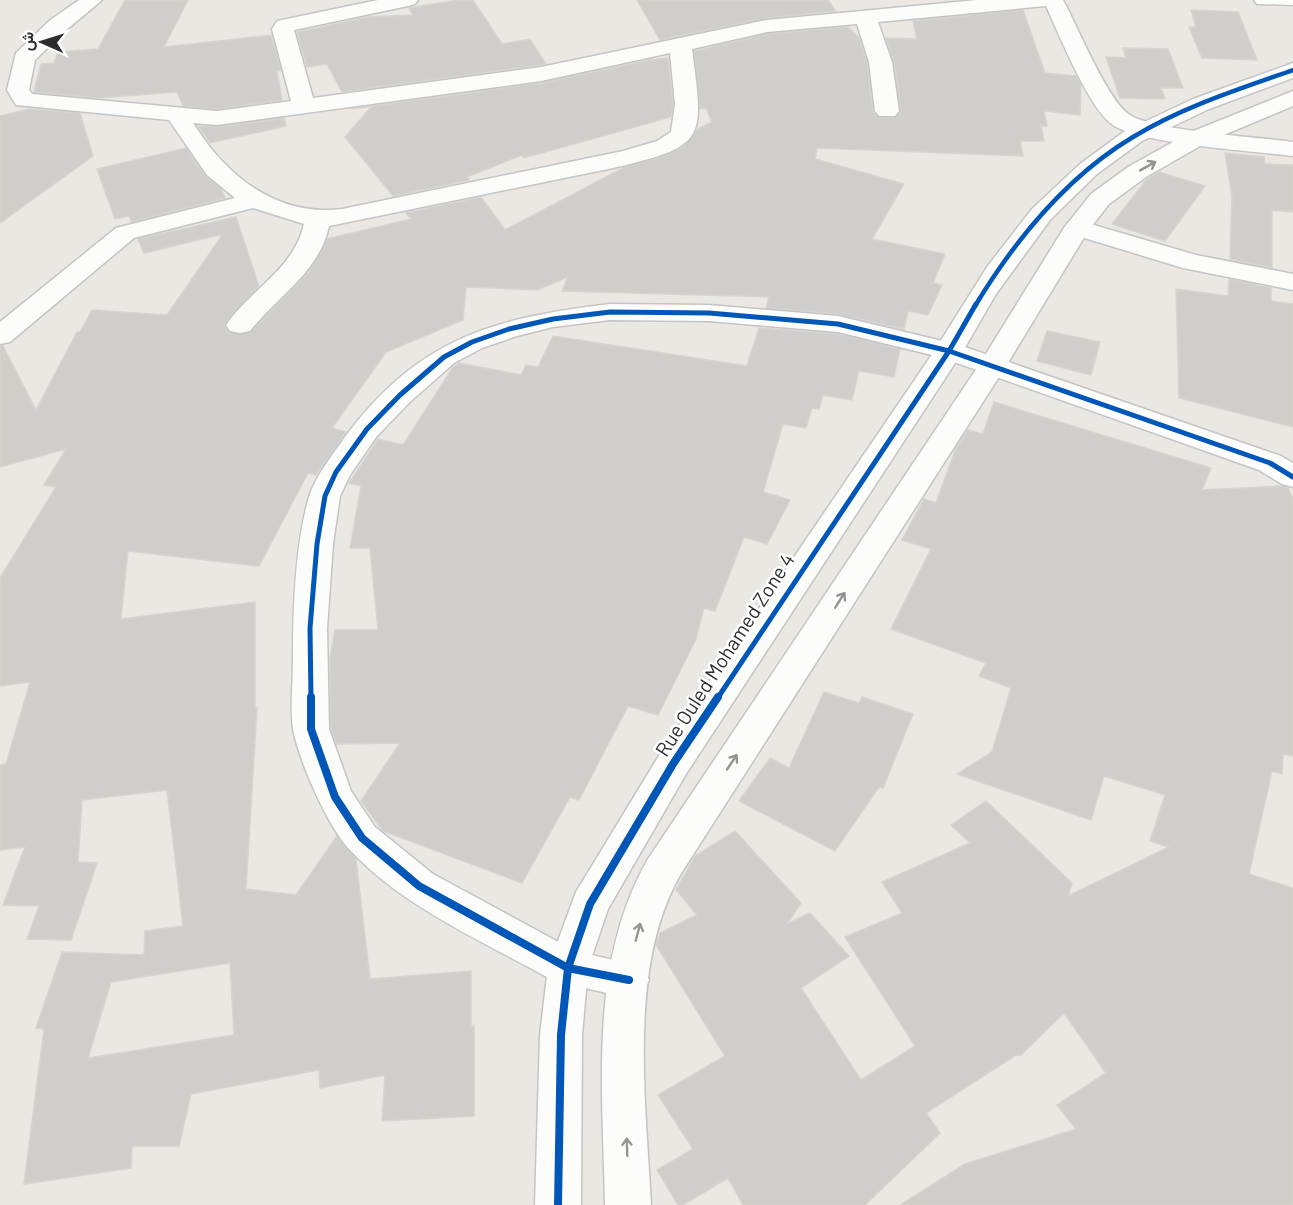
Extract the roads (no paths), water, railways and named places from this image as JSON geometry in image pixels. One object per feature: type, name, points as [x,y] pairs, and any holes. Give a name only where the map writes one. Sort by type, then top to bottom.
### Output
[{"type":"street","points":[[92,0],[57,26],[24,58],[18,90],[23,99],[35,103],[217,118],[541,74],[766,26],[1046,0]]},
{"type":"street","points":[[304,107],[283,29],[285,26],[408,0]]},
{"type":"street","points":[[1053,0],[1111,111],[1121,120],[1149,130],[1293,149]]},
{"type":"street","points":[[1264,0],[1286,0]]},
{"type":"street","points":[[865,17],[874,33],[882,69],[887,111]]},
{"type":"street","points":[[177,115],[193,144],[243,195],[253,201],[318,219],[492,187],[635,155],[670,144],[681,136],[685,128],[687,109],[680,44]]},
{"type":"street","points":[[628,1205],[624,1067],[629,980],[636,936],[648,898],[693,821],[992,366],[1077,228],[1087,191],[1115,148],[1237,90],[1293,70]]},
{"type":"street","points":[[1087,191],[1137,172],[1199,137],[1293,98]]},
{"type":"street","name":"Rue Ouled Mohamed Zone 4","points":[[558,1205],[561,1035],[568,968],[590,904],[673,764],[949,351],[968,315],[1040,215],[1087,191]]},
{"type":"street","points":[[0,336],[125,233],[253,201]]},
{"type":"street","points":[[240,325],[303,261],[317,230],[318,219]]},
{"type":"street","points":[[1077,228],[1192,262],[1293,282]]},
{"type":"street","points":[[629,980],[568,968],[419,886],[362,838],[335,797],[311,729],[310,628],[316,544],[325,496],[336,472],[368,429],[400,395],[444,357],[472,342],[509,329],[553,319],[610,312],[709,313],[838,324],[949,351],[1270,463],[1293,477]]}]
